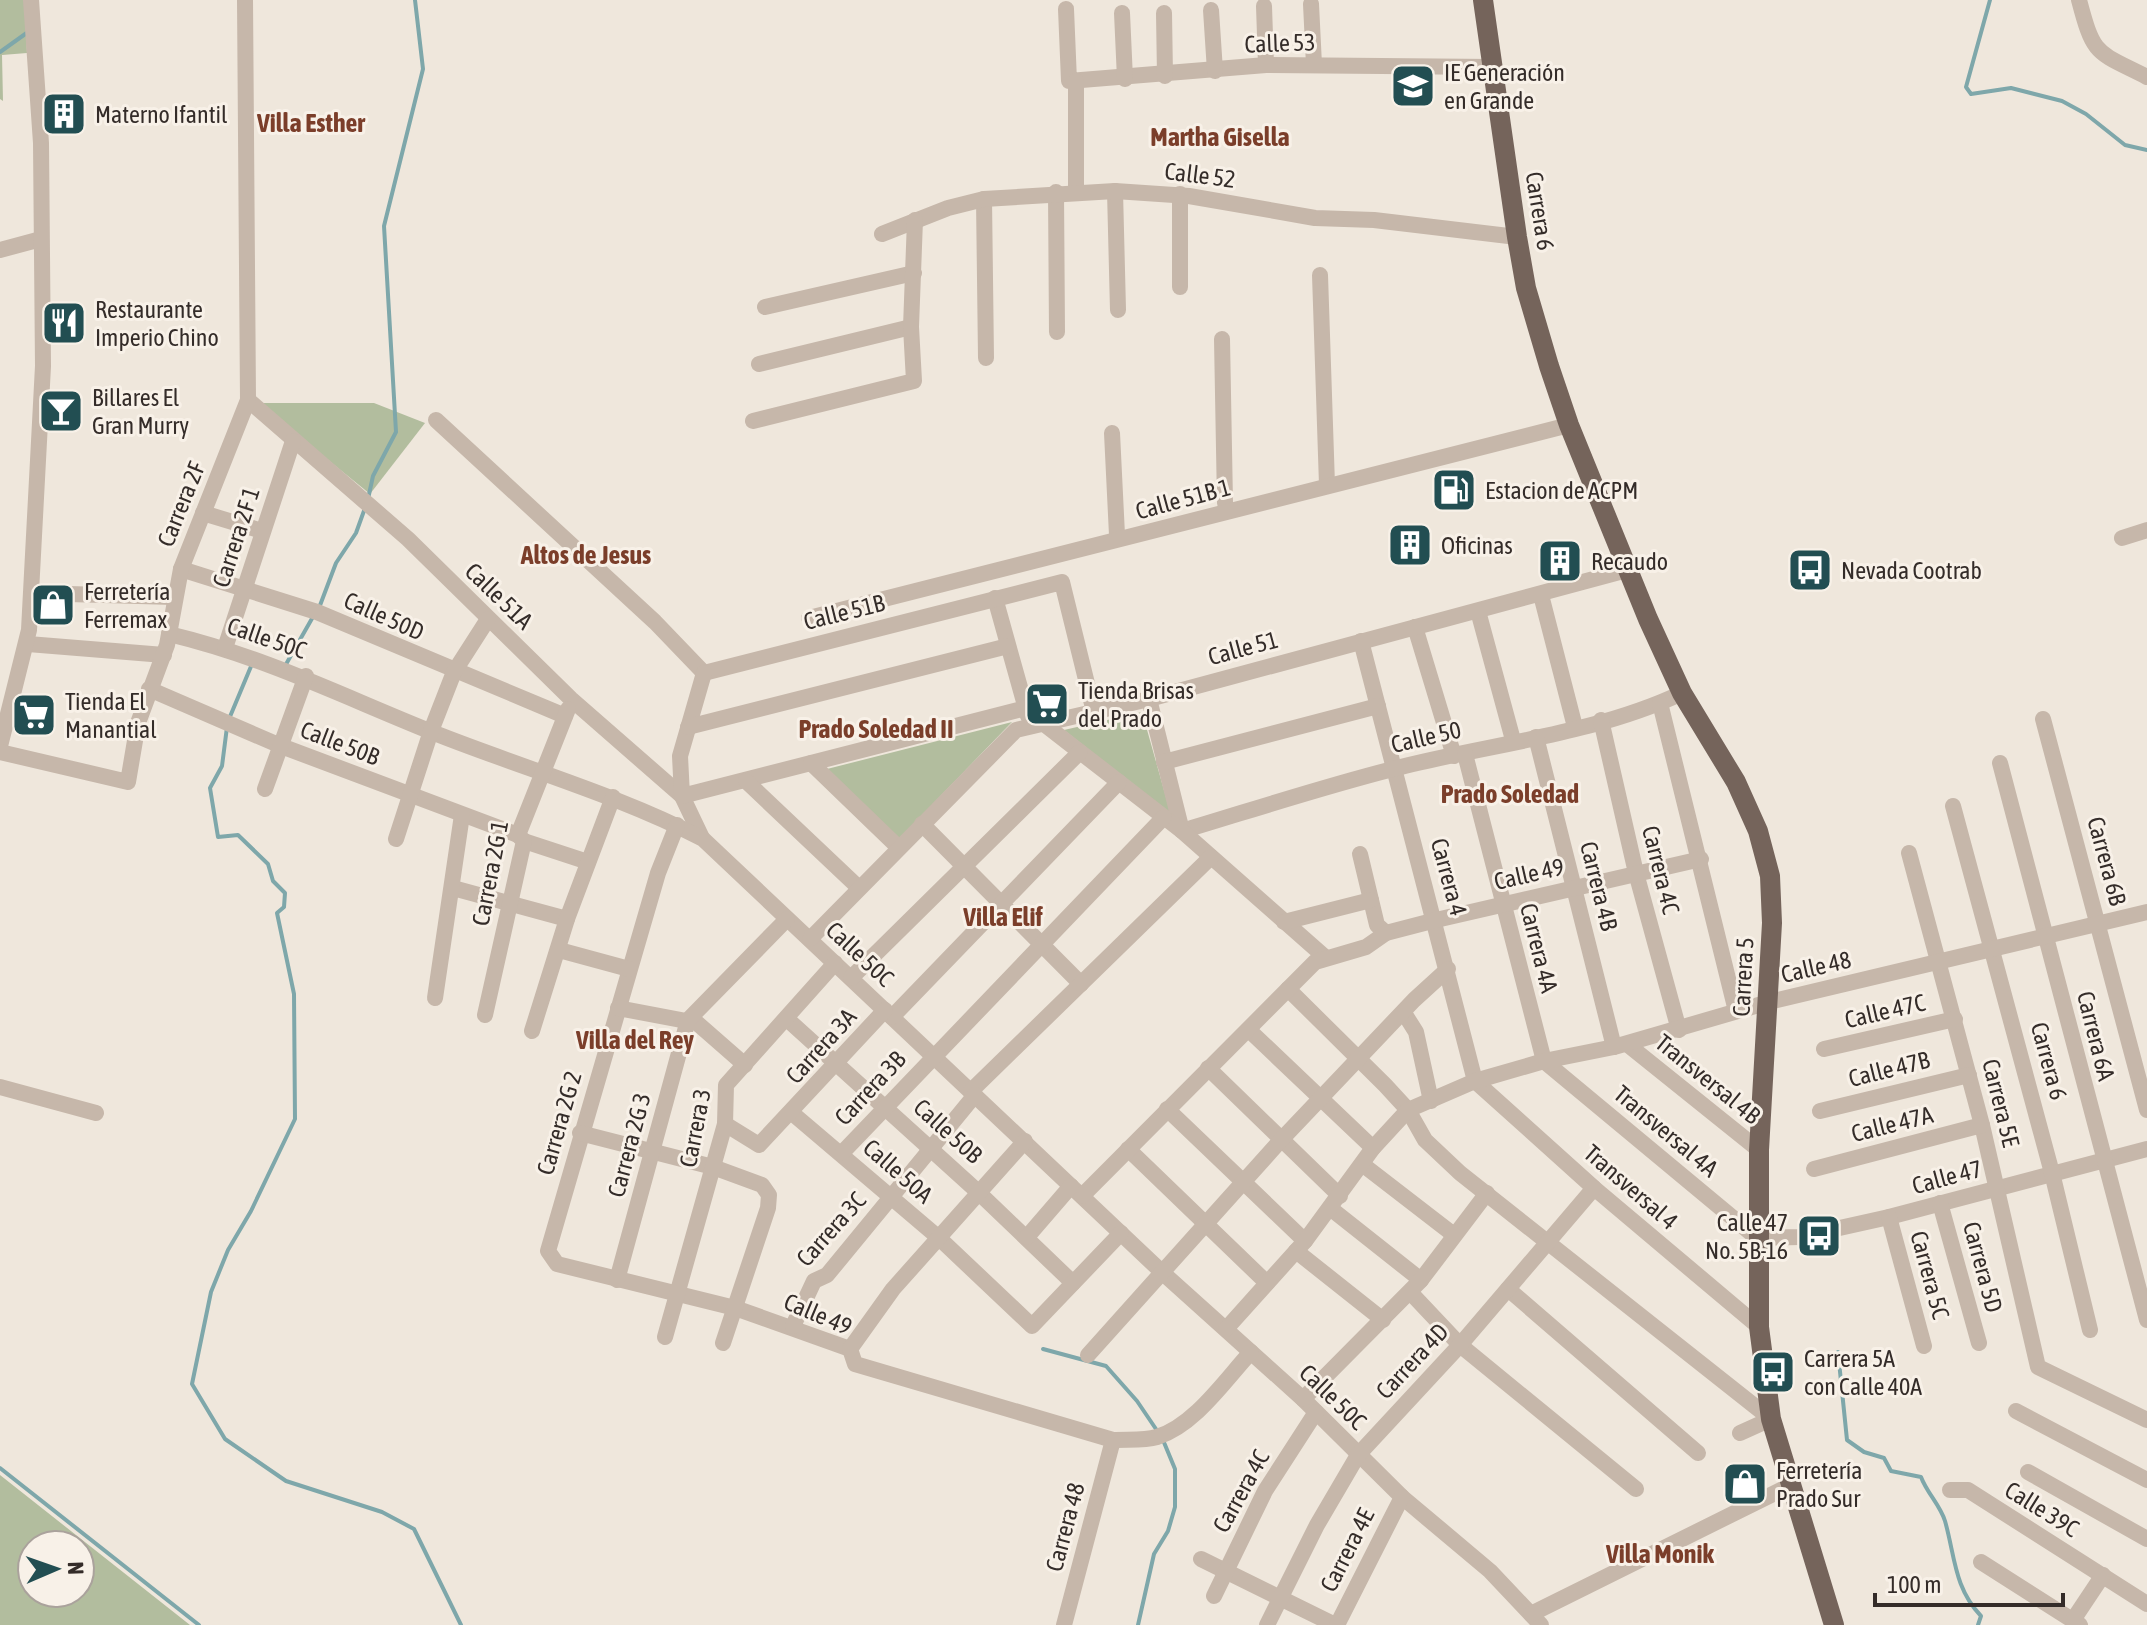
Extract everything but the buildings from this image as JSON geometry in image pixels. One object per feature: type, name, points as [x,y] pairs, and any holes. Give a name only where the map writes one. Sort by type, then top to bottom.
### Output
[{"type":"main road","name":"Carrera 6","points":[[1483,0],[1526,288],[1569,425],[1627,570]]},
{"type":"main road","name":"Carrera 5","points":[[1627,570],[1682,693],[1736,782],[1758,831],[1771,892],[1769,1002],[1759,1150],[1759,1327],[1771,1419],[1834,1625]]},
{"type":"street","points":[[0,749],[7,695],[28,644],[43,366],[41,130],[31,0]]},
{"type":"street","name":"Carrera 2F","points":[[0,749],[128,782],[138,723],[164,655],[181,569],[248,400],[245,0]]},
{"type":"street","points":[[2079,0],[2087,32],[2099,52],[2147,77]]},
{"type":"street","points":[[1311,4],[1314,65]]},
{"type":"street","points":[[1264,6],[1266,65]]},
{"type":"street","points":[[1066,9],[1076,191]]},
{"type":"street","points":[[1211,10],[1215,71]]},
{"type":"street","points":[[1122,13],[1125,79]]},
{"type":"street","points":[[1164,13],[1165,76]]},
{"type":"street","name":"Calle 53","points":[[1072,81],[1165,76],[1266,65],[1493,67]]},
{"type":"street","points":[[1115,191],[1118,310]]},
{"type":"street","name":"Calle 52","points":[[882,234],[915,220],[984,199],[1056,192],[1115,191],[1180,194],[1315,218],[1374,220],[1517,237]]},
{"type":"street","points":[[1056,192],[1057,332]]},
{"type":"street","points":[[1180,194],[1180,287]]},
{"type":"street","points":[[984,199],[986,358]]},
{"type":"street","points":[[753,421],[914,381],[911,327],[915,220]]},
{"type":"street","points":[[0,250],[41,239]]},
{"type":"street","points":[[765,307],[914,273]]},
{"type":"street","points":[[1320,275],[1327,485]]},
{"type":"street","points":[[759,364],[911,327]]},
{"type":"street","points":[[1222,339],[1225,503]]},
{"type":"street","name":"Calle 51A","points":[[248,400],[408,539],[571,699],[682,796],[703,839]]},
{"type":"street","points":[[436,420],[655,622],[704,673],[680,756],[682,796],[1026,708]]},
{"type":"street","name":"Calle 51B 1","points":[[809,618],[1569,425]]},
{"type":"street","points":[[1112,433],[1117,535]]},
{"type":"street","name":"Carrera 2F 1","points":[[225,648],[293,441]]},
{"type":"street","points":[[203,513],[262,531]]},
{"type":"street","points":[[2122,538],[2147,530]]},
{"type":"street","name":"Calle 50D","points":[[181,569],[317,612],[565,716]]},
{"type":"street","name":"Calle 51","points":[[810,939],[1016,730],[1149,699],[1627,570]]},
{"type":"street","name":"Calle 51B","points":[[704,673],[1062,582],[1094,712]]},
{"type":"street","points":[[33,593],[174,597]]},
{"type":"street","points":[[1541,595],[1575,727]]},
{"type":"street","points":[[995,598],[1026,708],[1038,725],[1080,752],[1182,831],[1326,958],[1315,962],[1128,1149],[1027,1237]]},
{"type":"street","points":[[1478,611],[1513,740]]},
{"type":"street","points":[[396,839],[454,672],[488,619]]},
{"type":"street","name":"Carrera 4A","points":[[1415,627],[1459,755],[1544,1061]]},
{"type":"street","name":"Calle 50C","points":[[169,634],[225,648],[306,676],[542,775],[613,797],[703,839],[1164,1274],[1303,1399],[1402,1497],[1490,1571],[1536,1620]]},
{"type":"street","name":"Carrera 4","points":[[1361,641],[1436,920],[1475,1081]]},
{"type":"street","points":[[28,644],[164,655]]},
{"type":"street","points":[[688,727],[1008,646]]},
{"type":"street","points":[[265,789],[306,676]]},
{"type":"street","name":"Calle 50B","points":[[149,689],[281,746],[588,862]]},
{"type":"street","name":"Calle 50","points":[[1182,831],[1394,768],[1601,720],[1660,703],[1682,693]]},
{"type":"street","name":"Carrera 2G 1","points":[[485,1015],[521,838],[571,699]]},
{"type":"street","points":[[1149,699],[1182,831]]},
{"type":"street","name":"Carrera 5","points":[[1660,703],[1701,859],[1736,1011]]},
{"type":"street","points":[[1164,762],[1378,706]]},
{"type":"street","name":"Carrera 6B","points":[[2043,719],[2147,1110]]},
{"type":"street","name":"Carrera 4C","points":[[1601,720],[1636,873],[1679,1030]]},
{"type":"street","name":"Carrera 4B","points":[[1536,737],[1574,888],[1620,1046]]},
{"type":"street","points":[[851,978],[1080,752]]},
{"type":"street","points":[[811,763],[898,847]]},
{"type":"street","name":"Carrera 6A","points":[[2000,763],[2147,1320]]},
{"type":"street","points":[[746,781],[858,887]]},
{"type":"street","name":"Carrera 3A","points":[[792,1113],[836,1065],[1001,904],[1119,782]]},
{"type":"street","points":[[532,1031],[567,919],[613,797]]},
{"type":"street","name":"Carrera 6","points":[[1953,806],[2052,1173],[2090,1330]]},
{"type":"street","points":[[435,998],[462,815]]},
{"type":"street","name":"Carrera 3B","points":[[842,1153],[932,1055],[1164,817]]},
{"type":"street","points":[[922,824],[1081,984]]},
{"type":"street","name":"Carrera 2G 2","points":[[548,1251],[658,873],[677,825]]},
{"type":"street","name":"Carrera 5E","points":[[1909,853],[1982,1125],[2038,1367],[2147,1420]]},
{"type":"street","points":[[1360,854],[1377,925],[1386,933]]},
{"type":"street","name":"Carrera 3C","points":[[793,1326],[814,1281],[827,1275],[973,1093],[1211,857]]},
{"type":"street","name":"Calle 49","points":[[1326,958],[1366,947],[1386,933],[1701,859]]},
{"type":"street","points":[[453,888],[567,919]]},
{"type":"street","points":[[1284,922],[1371,900]]},
{"type":"street","name":"Calle 48","points":[[1408,1110],[1475,1081],[1544,1061],[1620,1046],[1769,1002],[2147,912]]},
{"type":"street","name":"Carrera 2G 3","points":[[617,1280],[688,1020],[787,919]]},
{"type":"street","points":[[559,950],[629,969]]},
{"type":"street","name":"Carrera 3","points":[[665,1337],[725,1124],[726,1085],[835,963]]},
{"type":"street","points":[[1088,1355],[1164,1274],[1280,1141],[1448,969]]},
{"type":"street","points":[[1288,989],[1408,1110],[1425,1140],[1545,1241],[1771,1419],[1740,1433]]},
{"type":"street","points":[[618,1008],[697,1023],[745,1065]]},
{"type":"street","points":[[1404,1013],[1416,1032],[1431,1101]]},
{"type":"street","name":"Calle 50B","points":[[787,1019],[1027,1237],[1073,1283]]},
{"type":"street","name":"Calle 47C","points":[[1824,1049],[1955,1019]]},
{"type":"street","points":[[1251,1027],[1252,1033],[1373,1148]]},
{"type":"street","name":"Transversal 4B","points":[[1620,1046],[1759,1150]]},
{"type":"street","name":"Transversal 4A","points":[[1544,1061],[1757,1238]]},
{"type":"street","points":[[1208,1068],[1416,1286],[1460,1345],[1636,1489]]},
{"type":"street","name":"Calle 47B","points":[[1820,1111],[1969,1075]]},
{"type":"street","name":"Transversal 4","points":[[1475,1081],[1594,1188],[1759,1327]]},
{"type":"street","points":[[0,1087],[96,1113]]},
{"type":"street","points":[[1167,1109],[1244,1183],[1300,1246],[1383,1320]]},
{"type":"street","points":[[1226,1329],[1300,1246],[1373,1148],[1408,1110]]},
{"type":"street","points":[[725,1124],[759,1145],[792,1113]]},
{"type":"street","name":"Calle 50A","points":[[792,1113],[939,1238],[1032,1326],[1073,1283]]},
{"type":"street","name":"Calle 47A","points":[[1814,1169],[1982,1125]]},
{"type":"street","points":[[580,1133],[713,1167],[762,1185],[769,1195],[768,1208],[723,1343]]},
{"type":"street","points":[[850,1349],[893,1289],[977,1191],[1025,1141]]},
{"type":"street","points":[[1128,1149],[1267,1283]]},
{"type":"street","name":"Calle 47","points":[[1757,1238],[1799,1237],[1889,1217],[2147,1149]]},
{"type":"street","points":[[1362,1164],[1454,1235]]},
{"type":"street","name":"Carrera 4D","points":[[1267,1625],[1317,1525],[1358,1455],[1460,1345],[1545,1241],[1594,1188]]},
{"type":"street","points":[[1303,1399],[1416,1286],[1487,1193]]},
{"type":"street","name":"Carrera 5D","points":[[1940,1203],[1979,1343]]},
{"type":"street","name":"Carrera 5C","points":[[1889,1217],[1924,1346]]},
{"type":"street","points":[[1073,1283],[1121,1233]]},
{"type":"street","name":"Calle 49","points":[[548,1251],[557,1264],[735,1308],[793,1326],[850,1349],[855,1364],[1113,1440],[1161,1436],[1200,1408],[1251,1352]]},
{"type":"street","points":[[1508,1289],[1698,1453]]},
{"type":"street","points":[[2016,1411],[2147,1480]]},
{"type":"street","name":"Carrera 4C","points":[[1214,1596],[1265,1491],[1316,1412]]},
{"type":"street","name":"Carrera 48","points":[[1064,1625],[1113,1440]]},
{"type":"street","points":[[2028,1472],[2147,1539]]},
{"type":"street","points":[[1536,1620],[1791,1485]]},
{"type":"street","name":"Calle 39C","points":[[1950,1490],[1968,1490],[2147,1604]]},
{"type":"street","name":"Carrera 4E","points":[[1336,1625],[1402,1497]]},
{"type":"street","points":[[1201,1559],[1336,1625]]},
{"type":"street","points":[[1981,1562],[2077,1623],[2103,1575]]},
{"type":"green space","points":[[0,0],[25,0],[27,53],[2,55],[3,101],[0,99]]},
{"type":"green space","points":[[258,403],[374,403],[425,423],[370,494]]},
{"type":"green space","points":[[1142,712],[1171,815],[1064,730]]},
{"type":"green space","points":[[1012,722],[898,840],[827,769]]},
{"type":"green space","points":[[0,1475],[68,1529],[16,1529],[16,1609],[96,1609],[96,1551],[190,1625],[0,1625]]},
{"type":"waterway","points":[[368,499],[373,476],[396,432],[384,226],[423,69],[415,0]]},
{"type":"waterway","points":[[1990,0],[1966,87],[1971,94],[2011,88],[2062,101],[2086,114],[2125,145],[2147,150]]},
{"type":"waterway","points":[[0,52],[28,32]]},
{"type":"waterway","points":[[319,608],[336,563],[356,533],[365,508]]},
{"type":"waterway","points":[[285,666],[314,615]]},
{"type":"waterway","points":[[229,719],[252,664]]},
{"type":"waterway","points":[[227,727],[222,766],[210,788],[218,837],[238,835],[268,864],[273,881],[285,893],[284,907],[277,913],[294,994],[295,1119],[251,1211],[228,1250],[211,1292],[192,1384],[225,1439],[286,1481],[382,1512],[414,1529],[461,1625]]},
{"type":"waterway","points":[[1043,1349],[1106,1366],[1137,1401],[1158,1432]]},
{"type":"waterway","points":[[1838,1352],[1847,1440],[1864,1452],[1884,1458],[1891,1471],[1921,1477],[1943,1515],[1960,1583],[1981,1616],[1978,1625]]},
{"type":"waterway","points":[[1138,1625],[1154,1554],[1168,1531],[1175,1507],[1175,1469],[1163,1440]]},
{"type":"waterway","points":[[0,1468],[199,1625]]},
{"type":"place","name":"IE Generación en Grande","points":[[1413,86]]},
{"type":"place","name":"Materno Ifantil","points":[[64,114]]},
{"type":"place","name":"Restaurante Imperio Chino","points":[[64,323]]},
{"type":"place","name":"Billares El Gran Murry","points":[[61,411]]},
{"type":"place","name":"Estacion de ACPM","points":[[1454,490]]},
{"type":"place","name":"Oficinas","points":[[1410,545]]},
{"type":"place","name":"Recaudo","points":[[1560,561]]},
{"type":"place","name":"Nevada Cootrab","points":[[1810,570]]},
{"type":"place","name":"Ferretería Ferremax","points":[[53,605]]},
{"type":"place","name":"Tienda Brisas del Prado","points":[[1047,704]]},
{"type":"place","name":"Tienda El Manantial","points":[[34,715]]},
{"type":"place","name":"Calle 47 No. 5B-16","points":[[1819,1236]]},
{"type":"place","name":"Carrera 5A con Calle 40A","points":[[1773,1372]]},
{"type":"place","name":"Ferretería Prado Sur","points":[[1745,1484]]},
{"type":"district","name":"Villa Esther","points":[[311,123]]},
{"type":"district","name":"Martha Gisella","points":[[1220,137]]},
{"type":"district","name":"Altos de Jesus","points":[[586,555]]},
{"type":"district","name":"Prado Soledad II","points":[[876,729]]},
{"type":"district","name":"Prado Soledad","points":[[1510,794]]},
{"type":"district","name":"Villa Elif","points":[[1003,917]]},
{"type":"district","name":"Villa del Rey","points":[[635,1040]]},
{"type":"district","name":"Villa Monik","points":[[1660,1554]]}]
